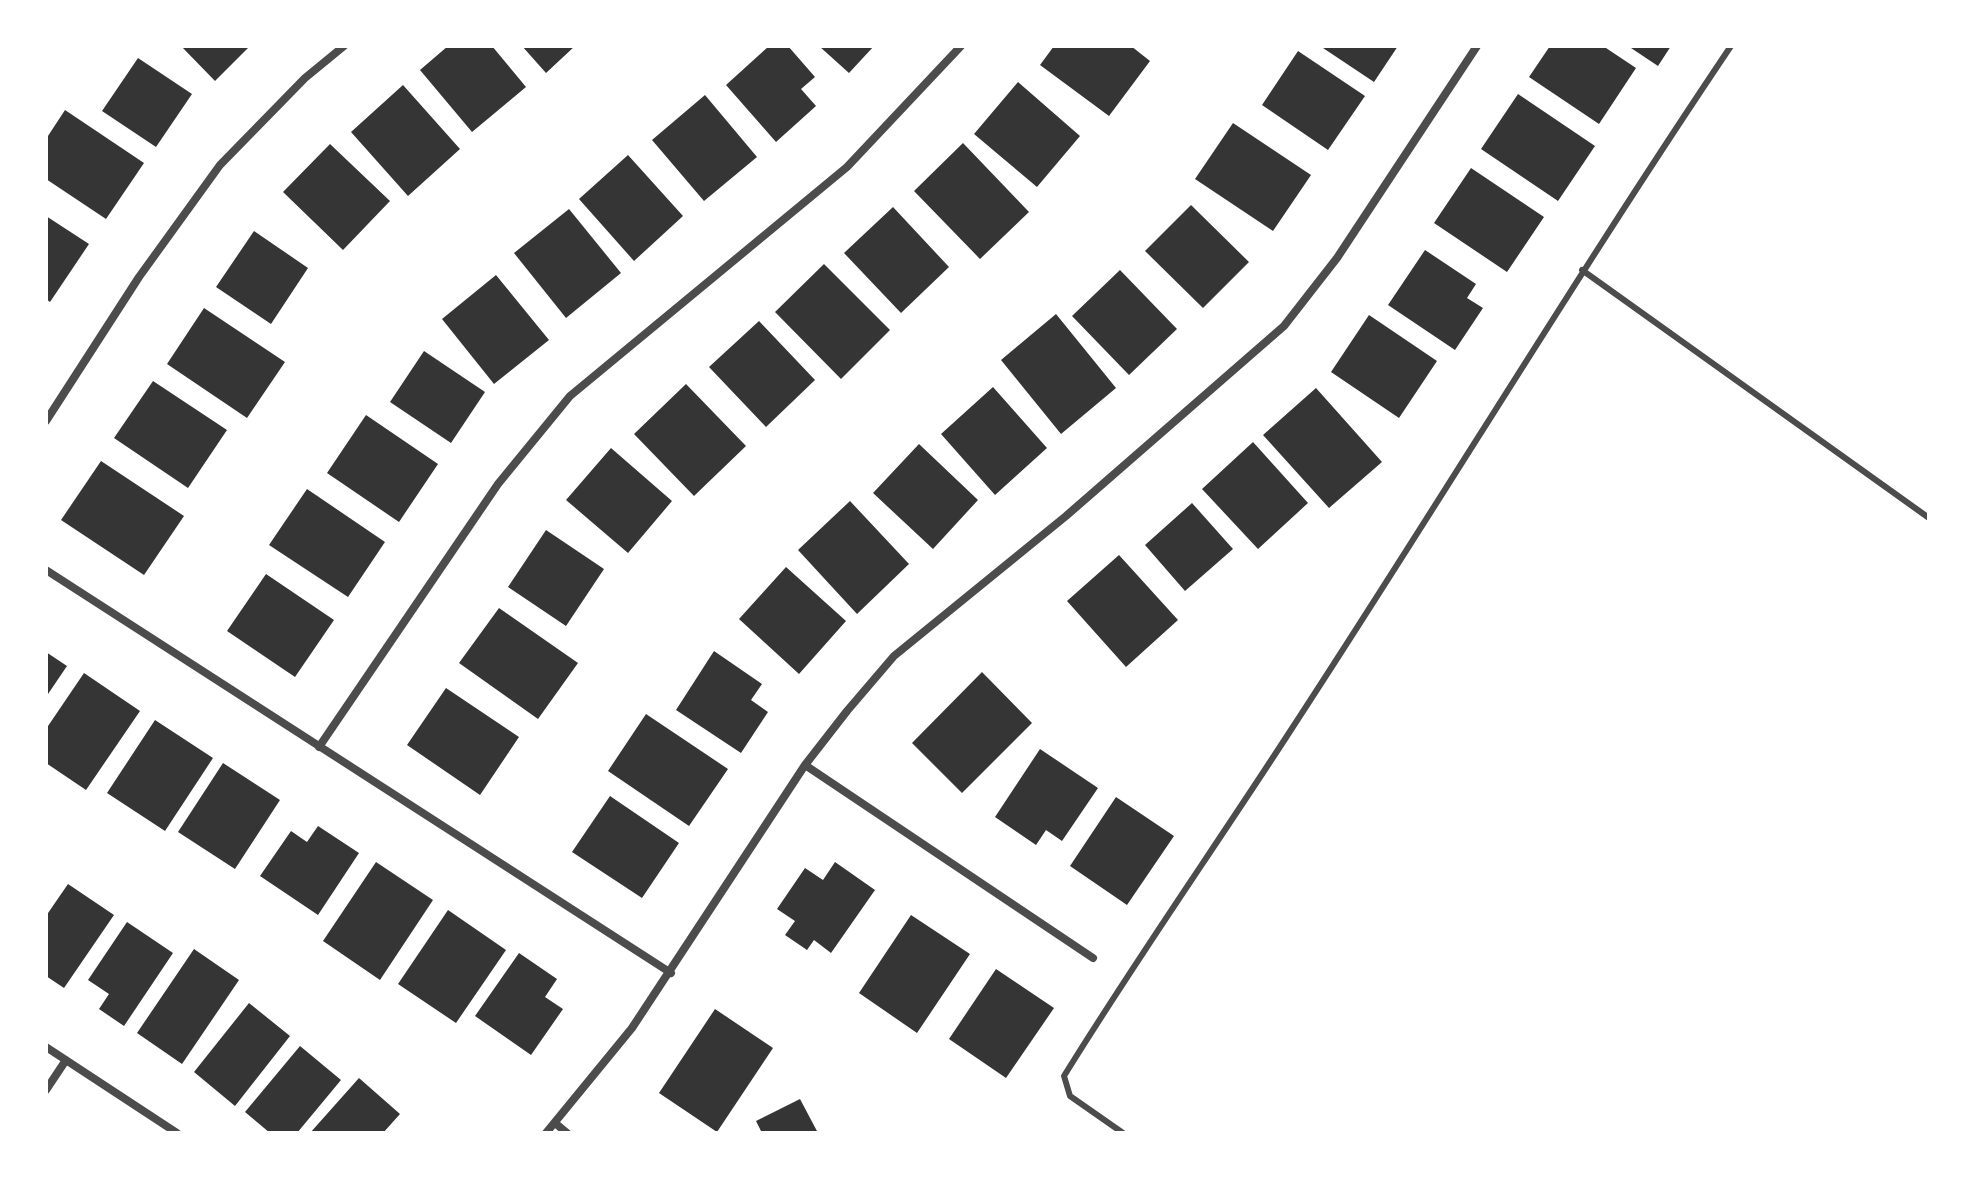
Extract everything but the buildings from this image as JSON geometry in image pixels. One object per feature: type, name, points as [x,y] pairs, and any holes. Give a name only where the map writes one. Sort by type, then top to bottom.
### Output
[{"type":"street","points":[[46,421],[139,277],[220,165],[305,78],[344,46]]},
{"type":"street","points":[[319,747],[498,484],[570,396],[847,167],[961,46]]},
{"type":"street","points":[[546,1133],[671,973],[805,765],[894,656],[1077,506],[1284,326],[1337,258],[1477,46]]},
{"type":"street","points":[[46,570],[671,973]]},
{"type":"street","points":[[805,765],[1093,958]]},
{"type":"street","points":[[46,1047],[177,1133]]},
{"type":"street","points":[[46,1090],[66,1060]]},
{"type":"street","points":[[555,1123],[567,1133]]},
{"type":"lane","points":[[1123,1133],[1070,1096],[1064,1076],[1120,985],[1287,736],[1582,270],[1731,46]]},
{"type":"lane","points":[[1582,270],[1929,518]]}]
